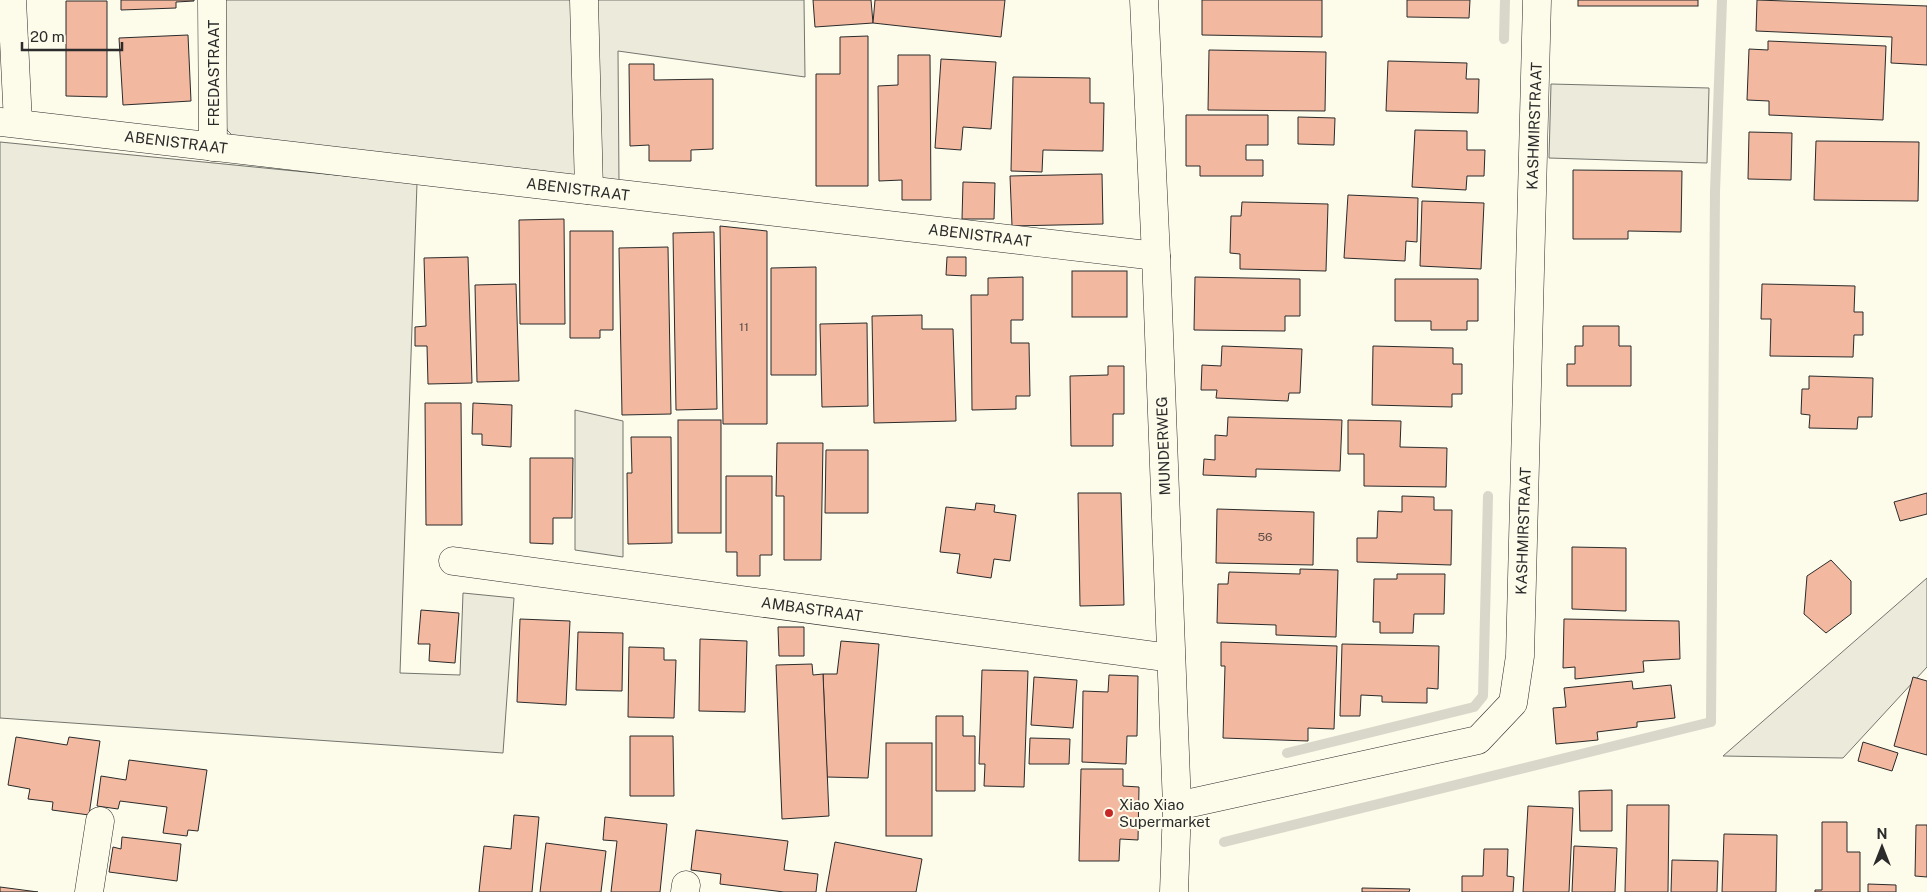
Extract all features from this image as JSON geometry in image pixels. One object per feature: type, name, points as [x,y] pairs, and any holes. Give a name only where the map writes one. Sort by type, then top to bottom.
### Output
[{"type":"street","points":[[9,123],[12,0]]},
{"type":"street","name":"FREDASTRAAT","points":[[212,0],[213,147]]},
{"type":"street","points":[[584,0],[589,190]]},
{"type":"street","name":"MUNDERWEG","points":[[1144,0],[1156,256],[1177,806],[1174,892]]},
{"type":"street","name":"KASHMIRSTRAAT","points":[[1177,806],[1478,740],[1513,703],[1520,656],[1537,0]]},
{"type":"street","name":"ABENISTRAAT","points":[[9,123],[1156,256]]},
{"type":"street","name":"AMBASTRAAT","points":[[453,560],[1171,658]]},
{"type":"street","points":[[89,892],[100,821]]},
{"type":"shaded area","points":[[223,0],[804,0],[805,77],[618,51],[619,183],[238,141],[227,130],[223,112]]},
{"type":"shaded area","points":[[1551,84],[1709,88],[1707,163],[1549,158]]},
{"type":"shaded area","points":[[0,142],[417,183],[400,673],[460,675],[463,593],[514,598],[503,753],[0,718]]},
{"type":"shaded area","points":[[575,410],[623,421],[623,557],[575,550]]},
{"type":"shaded area","points":[[1927,578],[1927,667],[1843,758],[1723,756]]},
{"type":"building","points":[[121,0],[194,1],[176,2],[176,8],[121,10]]},
{"type":"building","points":[[813,0],[871,0],[873,23],[815,27]]},
{"type":"building","points":[[875,0],[1005,0],[1001,37],[873,23]]},
{"type":"building","points":[[1202,0],[1322,0],[1322,37],[1202,35]]},
{"type":"building","points":[[1407,0],[1470,0],[1469,18],[1407,17]]},
{"type":"building","points":[[1578,0],[1698,0],[1698,6],[1578,6]]},
{"type":"building","points":[[1757,0],[1927,6],[1927,65],[1891,63],[1892,37],[1756,31]]},
{"type":"building","points":[[66,1],[107,1],[107,97],[66,96]]},
{"type":"building","points":[[188,35],[191,101],[123,105],[119,38]]},
{"type":"building","points":[[868,36],[868,186],[816,186],[816,74],[840,74],[840,37]]},
{"type":"building","points":[[1768,41],[1886,46],[1883,120],[1769,115],[1769,101],[1747,100],[1749,49],[1768,50]]},
{"type":"building","points":[[1209,50],[1326,52],[1325,111],[1208,110]]},
{"type":"building","points":[[898,55],[930,55],[931,200],[902,200],[902,180],[879,181],[878,86],[898,85]]},
{"type":"building","points":[[941,59],[996,62],[991,129],[963,127],[961,150],[935,148]]},
{"type":"building","points":[[1388,61],[1467,63],[1466,79],[1479,79],[1478,113],[1386,111]]},
{"type":"building","points":[[629,64],[654,64],[654,80],[713,79],[713,149],[691,150],[691,161],[649,161],[649,145],[630,146]]},
{"type":"building","points":[[1013,77],[1090,78],[1090,103],[1104,103],[1103,151],[1043,150],[1042,172],[1011,171]]},
{"type":"building","points":[[1186,115],[1268,115],[1268,145],[1246,145],[1246,160],[1263,160],[1263,176],[1200,176],[1200,166],[1186,166]]},
{"type":"building","points":[[1298,117],[1335,118],[1334,145],[1298,144]]},
{"type":"building","points":[[1415,130],[1467,131],[1467,150],[1485,150],[1484,176],[1467,176],[1466,190],[1412,187]]},
{"type":"building","points":[[1749,132],[1792,133],[1791,180],[1748,179]]},
{"type":"building","points":[[1816,141],[1919,142],[1918,201],[1814,200]]},
{"type":"building","points":[[1573,170],[1682,171],[1681,232],[1628,231],[1628,239],[1573,239]]},
{"type":"building","points":[[1102,174],[1103,224],[1012,226],[1010,176]]},
{"type":"building","points":[[963,182],[995,183],[994,219],[962,219]]},
{"type":"building","points":[[1348,195],[1418,198],[1417,242],[1406,241],[1405,261],[1344,258]]},
{"type":"building","points":[[1422,201],[1484,203],[1481,269],[1420,266]]},
{"type":"building","points":[[1242,202],[1328,204],[1326,271],[1240,269],[1240,254],[1230,253],[1231,216],[1241,216]]},
{"type":"building","points":[[564,219],[565,324],[520,324],[519,220]]},
{"type":"building","points":[[720,226],[767,231],[767,424],[723,424]]},
{"type":"building","points":[[570,231],[613,231],[613,330],[600,330],[600,338],[570,338]]},
{"type":"building","points":[[714,232],[717,409],[676,410],[673,233]]},
{"type":"building","points":[[668,247],[671,414],[622,415],[619,248]]},
{"type":"building","points":[[468,257],[472,383],[428,384],[427,346],[415,346],[415,327],[426,326],[424,258]]},
{"type":"building","points":[[947,257],[966,257],[966,276],[946,275]]},
{"type":"building","points":[[816,267],[816,375],[771,375],[771,268]]},
{"type":"building","points":[[1072,271],[1127,271],[1127,317],[1072,317]]},
{"type":"building","points":[[1023,277],[1023,320],[1011,320],[1011,343],[1029,343],[1030,396],[1016,396],[1016,409],[972,410],[971,295],[988,295],[988,278]]},
{"type":"building","points":[[1195,277],[1300,279],[1300,316],[1285,316],[1285,331],[1194,330]]},
{"type":"building","points":[[1395,279],[1478,279],[1478,321],[1467,321],[1467,330],[1431,330],[1431,321],[1395,321]]},
{"type":"building","points":[[516,284],[519,381],[477,382],[475,285]]},
{"type":"building","points":[[1762,284],[1855,286],[1854,312],[1863,312],[1863,335],[1854,335],[1853,357],[1770,356],[1771,319],[1761,319]]},
{"type":"building","points":[[922,315],[922,329],[953,329],[956,421],[874,423],[872,316]]},
{"type":"building","points":[[867,323],[868,406],[822,407],[820,324]]},
{"type":"building","points":[[1583,326],[1619,326],[1619,346],[1631,346],[1631,386],[1567,386],[1567,364],[1575,364],[1575,346],[1583,346]]},
{"type":"building","points":[[1222,346],[1302,349],[1300,393],[1289,393],[1288,401],[1216,398],[1217,390],[1201,390],[1202,365],[1221,366]]},
{"type":"building","points":[[1373,346],[1453,348],[1453,364],[1462,364],[1462,394],[1452,394],[1452,407],[1372,405]]},
{"type":"building","points":[[1108,366],[1124,366],[1124,414],[1113,414],[1113,446],[1071,446],[1070,376],[1108,375]]},
{"type":"building","points":[[1809,376],[1873,378],[1872,417],[1858,417],[1857,429],[1809,428],[1810,415],[1801,414],[1802,389],[1809,389]]},
{"type":"building","points":[[425,403],[461,403],[462,525],[426,525]]},
{"type":"building","points":[[473,403],[512,405],[511,447],[482,445],[482,434],[472,434]]},
{"type":"building","points":[[1228,417],[1342,420],[1340,471],[1256,469],[1256,477],[1203,475],[1204,459],[1215,460],[1215,435],[1227,436]]},
{"type":"building","points":[[678,420],[721,420],[721,533],[678,533]]},
{"type":"building","points":[[1348,420],[1401,421],[1400,447],[1447,448],[1446,487],[1364,486],[1364,454],[1348,454]]},
{"type":"building","points":[[631,437],[671,437],[672,543],[628,544],[627,473],[632,473]]},
{"type":"building","points":[[777,443],[823,443],[821,560],[784,560],[784,496],[776,496]]},
{"type":"building","points":[[826,450],[868,450],[868,513],[825,513]]},
{"type":"building","points":[[530,458],[573,458],[572,518],[553,518],[553,544],[530,543]]},
{"type":"building","points":[[726,476],[772,476],[772,555],[760,555],[760,576],[737,576],[737,552],[726,552]]},
{"type":"building","points":[[1078,493],[1121,493],[1124,605],[1080,606]]},
{"type":"building","points":[[1927,493],[1927,514],[1900,521],[1894,502]]},
{"type":"building","points":[[1402,496],[1434,497],[1434,510],[1452,510],[1451,565],[1357,562],[1357,538],[1377,538],[1378,511],[1402,512]]},
{"type":"building","points":[[976,503],[995,505],[994,512],[1016,515],[1010,561],[994,559],[991,578],[957,573],[960,554],[940,552],[946,507],[975,510]]},
{"type":"building","points":[[1217,509],[1314,512],[1313,565],[1216,563]]},
{"type":"building","points":[[1572,547],[1626,548],[1626,611],[1572,609]]},
{"type":"building","points":[[1831,560],[1851,581],[1851,614],[1826,633],[1804,614],[1807,576]]},
{"type":"building","points":[[1300,569],[1338,570],[1336,637],[1276,635],[1276,625],[1217,623],[1218,584],[1228,584],[1229,572],[1300,574]]},
{"type":"building","points":[[1397,574],[1445,574],[1444,614],[1414,614],[1413,633],[1380,633],[1380,622],[1373,622],[1374,579],[1397,579]]},
{"type":"building","points":[[421,610],[459,613],[455,663],[429,661],[430,644],[418,644]]},
{"type":"building","points":[[520,619],[570,621],[566,705],[517,702]]},
{"type":"building","points":[[1564,619],[1679,621],[1680,659],[1643,661],[1644,672],[1575,679],[1575,667],[1563,668]]},
{"type":"building","points":[[778,627],[804,627],[804,656],[779,656]]},
{"type":"building","points":[[578,632],[623,633],[622,691],[576,690]]},
{"type":"building","points":[[700,639],[747,641],[745,712],[699,711]]},
{"type":"building","points":[[841,641],[879,644],[868,778],[827,777],[823,674],[837,674]]},
{"type":"building","points":[[1221,642],[1337,646],[1334,729],[1308,728],[1308,741],[1223,738],[1225,666],[1221,666]]},
{"type":"building","points":[[1342,644],[1439,646],[1438,689],[1427,688],[1427,703],[1382,702],[1382,696],[1361,695],[1360,716],[1340,716]]},
{"type":"building","points":[[629,647],[664,648],[664,660],[676,660],[674,718],[628,717]]},
{"type":"building","points":[[812,664],[813,675],[823,674],[829,816],[782,819],[776,665]]},
{"type":"building","points":[[982,670],[1028,671],[1024,787],[984,786],[985,764],[979,764]]},
{"type":"building","points":[[1109,675],[1138,676],[1137,736],[1127,736],[1126,764],[1082,762],[1083,691],[1108,692]]},
{"type":"building","points":[[1034,677],[1077,680],[1073,728],[1031,725]]},
{"type":"building","points":[[1913,677],[1927,681],[1927,755],[1894,746]]},
{"type":"building","points":[[1632,681],[1633,689],[1671,685],[1675,718],[1637,722],[1637,727],[1597,732],[1598,740],[1556,744],[1553,708],[1566,707],[1564,688]]},
{"type":"building","points":[[936,716],[963,716],[963,736],[975,736],[975,791],[936,791]]},
{"type":"building","points":[[630,736],[673,736],[674,796],[630,796]]},
{"type":"building","points":[[16,737],[67,745],[69,737],[100,741],[89,815],[52,810],[53,802],[28,799],[30,789],[8,785]]},
{"type":"building","points":[[1030,738],[1070,739],[1069,764],[1029,764]]},
{"type":"building","points":[[1863,742],[1898,753],[1892,771],[1858,761]]},
{"type":"building","points":[[886,743],[932,743],[932,836],[886,836]]},
{"type":"building","points":[[129,760],[207,770],[198,831],[188,830],[187,836],[163,833],[167,807],[120,801],[118,809],[97,806],[101,776],[126,780]]},
{"type":"building","name":"Xiao Xiao Supermarket","points":[[1081,769],[1123,769],[1123,786],[1139,787],[1138,840],[1120,839],[1119,861],[1079,861]]},
{"type":"building","points":[[1612,790],[1612,831],[1580,831],[1579,791]]},
{"type":"building","points":[[1627,805],[1669,805],[1668,892],[1625,892]]},
{"type":"building","points":[[1528,806],[1573,808],[1569,892],[1523,892]]},
{"type":"building","points":[[514,815],[539,817],[532,892],[479,892],[484,846],[511,849]]},
{"type":"building","points":[[605,817],[667,824],[660,892],[611,892],[617,841],[603,840]]},
{"type":"building","points":[[1822,822],[1847,822],[1847,852],[1860,852],[1860,892],[1815,892],[1815,890],[1822,890]]},
{"type":"building","points":[[1916,825],[1927,825],[1927,877],[1915,876]]},
{"type":"building","points":[[696,830],[788,841],[784,870],[818,874],[816,892],[784,892],[720,884],[721,874],[691,870]]},
{"type":"building","points":[[1724,834],[1777,835],[1776,892],[1722,892]]},
{"type":"building","points":[[122,837],[181,844],[177,881],[109,872],[113,847],[121,849]]},
{"type":"building","points":[[835,842],[922,859],[916,892],[826,892]]},
{"type":"building","points":[[546,843],[606,851],[601,892],[540,892]]},
{"type":"building","points":[[1574,846],[1617,848],[1615,892],[1572,892]]},
{"type":"building","points":[[1484,849],[1508,849],[1507,876],[1514,877],[1513,892],[1462,892],[1462,876],[1483,876]]},
{"type":"building","points":[[1672,860],[1718,861],[1717,892],[1671,892]]},
{"type":"building","points":[[1868,884],[1896,885],[1896,892],[1868,892]]},
{"type":"building","points":[[0,887],[38,892],[0,892]]},
{"type":"building","points":[[1362,888],[1410,889],[1409,892],[1362,892]]},
{"type":"waterway","points":[[1504,39],[1505,0]]},
{"type":"waterway","points":[[1224,842],[1711,722],[1715,191],[1722,0]]},
{"type":"waterway","points":[[1287,753],[1474,707],[1483,696],[1488,496]]},
{"type":"place","name":"Xiao Xiao Supermarket","points":[[1109,813]]}]
